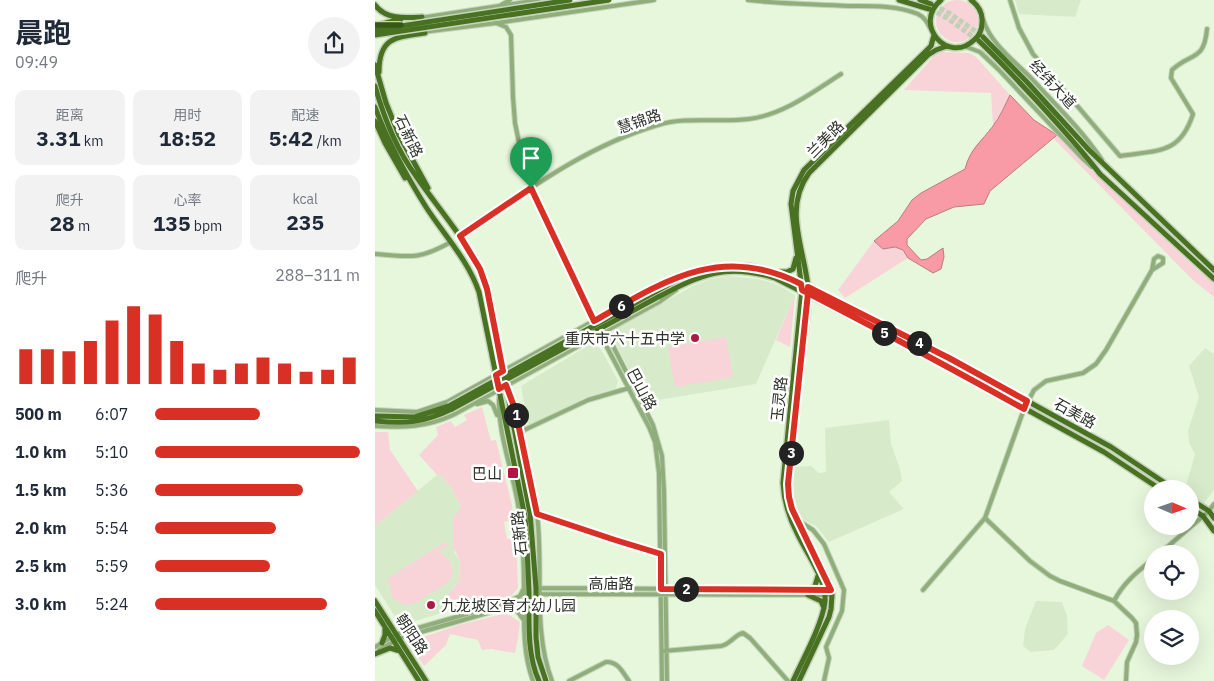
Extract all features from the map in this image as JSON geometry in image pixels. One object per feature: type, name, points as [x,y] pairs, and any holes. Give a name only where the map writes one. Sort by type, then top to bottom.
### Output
[{"type":"highway","points":[[375,30],[401,26]]},
{"type":"main road","points":[[401,26],[570,0]]},
{"type":"main road","points":[[375,30],[609,0]]},
{"type":"main road","points":[[899,0],[930,6],[921,0]]},
{"type":"main road","name":"兰美路","points":[[801,284],[791,204],[793,191],[804,170],[931,46],[933,32],[930,22],[931,14],[934,7],[941,0]]},
{"type":"main road","points":[[964,46],[971,43],[977,37],[983,22],[982,14],[974,1]]},
{"type":"main road","points":[[375,5],[382,13],[389,16],[409,18]]},
{"type":"main road","points":[[375,30],[385,23],[422,17]]},
{"type":"main road","points":[[375,30],[385,36],[395,38],[425,32]]},
{"type":"main road","points":[[933,32],[947,46]]},
{"type":"main road","points":[[379,78],[379,62],[383,50],[395,38]]},
{"type":"main road","name":"经纬大道","points":[[1214,270],[1109,170],[981,39],[1085,153],[1100,174],[1214,279]]},
{"type":"main road","name":"兰美路","points":[[808,290],[795,204],[802,183],[809,173],[929,55],[947,46],[964,46]]},
{"type":"main road","points":[[375,65],[386,103],[399,134],[434,200]]},
{"type":"main road","points":[[375,72],[379,78]]},
{"type":"main road","name":"石新路","points":[[375,86],[387,122],[401,153],[416,177],[460,236],[480,269],[487,289],[530,513],[536,588],[536,637],[538,657],[546,681]]},
{"type":"main road","name":"石新路","points":[[375,107],[389,141],[426,206],[471,273],[479,292],[525,516],[528,550],[530,638],[539,681]]},
{"type":"main road","points":[[375,121],[399,169],[426,206]]},
{"type":"main road","points":[[775,272],[787,272],[795,267],[796,245]]},
{"type":"main road","name":"石美路","points":[[450,407],[706,268],[737,265],[750,266],[775,272],[801,284],[808,290],[1104,452],[1146,480]]},
{"type":"main road","name":"石美路","points":[[689,277],[725,271],[744,272],[775,278],[802,290],[808,290],[949,358],[1111,447],[1161,480]]},
{"type":"main road","name":"玉灵路","points":[[798,362],[801,284]]},
{"type":"main road","name":"玉灵路","points":[[799,681],[824,609],[825,592],[787,510],[784,498],[798,362],[808,290]]},
{"type":"main road","points":[[375,416],[415,417],[450,407]]},
{"type":"main road","points":[[375,421],[415,422],[434,418],[450,407]]},
{"type":"main road","name":"玉灵路","points":[[785,484],[797,521],[831,592],[829,617],[793,681]]},
{"type":"main road","points":[[1199,505],[1209,511],[1214,518]]},
{"type":"main road","points":[[1199,514],[1214,531]]},
{"type":"main road","points":[[817,573],[818,579],[815,586],[809,592],[821,601],[824,609]]},
{"type":"main road","name":"朝阳路","points":[[375,600],[396,638],[426,681]]},
{"type":"main road","name":"朝阳路","points":[[375,611],[385,627],[396,638],[401,652],[419,681]]},
{"type":"main road","points":[[382,643],[385,627]]},
{"type":"main road","points":[[375,653],[390,648],[401,652]]},
{"type":"street","points":[[498,7],[510,0]]},
{"type":"street","points":[[539,0],[521,1],[498,7],[422,17],[417,20],[416,25],[418,30],[425,32],[654,0]]},
{"type":"street","points":[[748,0],[775,3],[876,6],[899,9],[924,18],[933,32]]},
{"type":"street","points":[[1010,0],[1019,28],[1033,54],[1120,156],[1168,148],[1176,144],[1189,125],[1193,114],[1171,78],[1172,70],[1178,64],[1202,51],[1206,42],[1207,29]]},
{"type":"street","points":[[496,23],[514,17],[521,1]]},
{"type":"street","points":[[484,9],[490,12],[492,16],[491,21],[486,24]]},
{"type":"street","name":"经纬大道","points":[[982,14],[990,37],[1058,107],[1093,147],[1109,170]]},
{"type":"street","name":"巴山路","points":[[496,23],[506,27],[511,35],[515,116],[521,152],[531,188],[600,334],[653,425],[663,472],[664,651],[667,681]]},
{"type":"street","name":"经纬大道","points":[[964,46],[980,52],[992,63],[1082,158],[1100,174]]},
{"type":"street","name":"慧锦路","points":[[460,236],[531,188],[592,151],[656,125],[674,122],[750,119],[775,112],[841,74]]},
{"type":"street","points":[[375,254],[419,256],[433,252],[451,242]]},
{"type":"street","points":[[923,590],[985,518],[1027,401],[1034,390],[1046,381],[1083,372],[1096,364],[1152,270]]},
{"type":"street","points":[[375,410],[417,412],[447,402],[653,288],[689,277]]},
{"type":"street","points":[[375,426],[422,426],[442,420],[659,302],[689,277]]},
{"type":"street","name":"巴山路","points":[[599,318],[649,427],[658,457],[663,589]]},
{"type":"street","points":[[506,385],[515,409],[537,514],[543,650],[552,681]]},
{"type":"street","points":[[519,432],[588,400],[631,387]]},
{"type":"street","points":[[499,389],[499,417],[520,517],[526,656],[533,681]]},
{"type":"street","points":[[466,408],[488,401],[493,405],[499,417]]},
{"type":"street","points":[[1169,545],[1209,511],[1214,504]]},
{"type":"street","points":[[537,514],[661,554]]},
{"type":"street","points":[[985,518],[1030,561],[1050,576],[1114,601],[1136,623],[1136,642],[1127,662],[1126,681]]},
{"type":"street","points":[[797,521],[805,524],[817,534],[824,544],[844,590],[842,611],[826,647],[829,658],[823,681]]},
{"type":"street","points":[[1114,601],[1127,581],[1144,567]]},
{"type":"street","points":[[375,647],[396,638],[505,603],[520,596],[524,583]]},
{"type":"street","name":"高庙路","points":[[541,588],[809,592]]},
{"type":"street","name":"高庙路","points":[[541,594],[831,592]]},
{"type":"street","points":[[375,653],[396,638],[510,606],[505,603]]},
{"type":"street","points":[[491,612],[512,609],[520,614],[524,623]]},
{"type":"street","points":[[664,651],[721,646],[728,644],[743,633],[788,681]]},
{"type":"street","name":"巴山路","points":[[662,681],[664,651]]},
{"type":"street","points":[[569,681],[606,662],[612,662],[617,665],[629,681]]},
{"type":"shaded area","points":[[957,0],[972,6],[978,21],[972,36],[957,42],[942,36],[936,21],[942,6]]},
{"type":"shaded area","points":[[1015,0],[1081,0],[1075,17],[1019,14]]},
{"type":"shaded area","points":[[940,52],[970,53],[976,57],[1010,95],[993,126],[991,93],[904,90],[933,57]]},
{"type":"shaded area","points":[[1010,95],[1034,120],[1057,135],[990,191],[984,204],[954,207],[926,219],[907,239],[907,245],[921,260],[927,259],[943,248],[944,257],[941,269],[933,273],[908,258],[903,250],[895,247],[883,249],[874,241],[898,221],[912,200],[965,169],[973,151],[996,122]]},
{"type":"shaded area","points":[[1057,135],[1081,161],[1214,283],[1214,297],[1194,281],[1053,138]]},
{"type":"shaded area","points":[[874,241],[883,249],[900,249],[908,258],[845,298],[838,290]]},
{"type":"shaded area","name":"重庆市六十五中学","points":[[727,276],[759,279],[778,285],[795,295],[756,384],[645,402],[612,336],[614,329],[693,286],[710,279]]},
{"type":"shaded area","points":[[795,295],[790,347],[776,340]]},
{"type":"shaded area","points":[[726,337],[733,377],[675,387],[668,347]]},
{"type":"shaded area","points":[[589,345],[600,348],[618,380],[616,388],[586,397],[528,425],[521,386]]},
{"type":"shaded area","points":[[1205,348],[1214,354],[1214,490],[1204,503],[1199,502],[1199,480],[1188,480],[1195,454],[1189,443],[1188,431],[1199,397],[1189,366]]},
{"type":"shaded area","points":[[482,407],[491,441],[496,440],[512,505],[513,520],[504,522],[507,539],[516,538],[518,588],[511,596],[453,612],[449,593],[459,582],[460,561],[453,547],[453,518],[461,507],[450,485],[446,483],[443,477],[437,475],[419,455],[438,435],[436,427],[451,421],[455,427],[467,420],[464,415]]},
{"type":"shaded area","points":[[889,420],[891,444],[900,469],[902,481],[889,492],[904,509],[829,542],[816,526],[800,519],[793,499],[794,467],[811,466],[819,473],[826,472],[825,428]]},
{"type":"shaded area","points":[[375,432],[388,432],[390,450],[418,491],[375,526]]},
{"type":"shaded area","points":[[437,475],[443,477],[446,483],[450,485],[461,507],[454,552],[460,561],[459,582],[453,588],[449,600],[453,612],[445,612],[406,624],[397,620],[375,585],[375,526]]},
{"type":"shaded area","points":[[445,542],[448,546],[438,552],[446,557],[451,565],[452,574],[447,583],[419,601],[404,604],[395,600],[387,579]]},
{"type":"shaded area","points":[[1036,601],[1062,602],[1067,616],[1068,634],[1054,650],[1031,652],[1023,646],[1025,629]]},
{"type":"shaded area","points":[[506,613],[520,622],[515,653],[491,649],[482,650],[478,640],[450,634],[446,645],[424,666],[413,649],[417,639],[459,625]]},
{"type":"shaded area","points":[[1108,625],[1129,640],[1104,680],[1082,666],[1096,633]]},
{"type":"tunnel","points":[[933,5],[949,13],[981,35]]},
{"type":"tunnel","points":[[930,9],[947,18],[979,41]]},
{"type":"place","name":"重庆市六十五中学","points":[[695,338]]},
{"type":"place","name":"巴山","points":[[513,473]]},
{"type":"place","name":"九龙坡区育才幼儿园","points":[[431,605]]},
{"type":"route","points":[[531,188],[460,236],[480,269],[487,289],[503,371],[496,375],[499,389],[506,385],[515,409],[537,514],[661,554],[661,589],[831,590],[792,509],[788,484],[808,293],[808,287],[949,358],[1027,401],[1024,409],[946,365],[808,293],[802,290],[801,284],[784,275],[750,266],[737,265],[706,268],[688,274],[653,288],[594,321],[531,188]]}]
